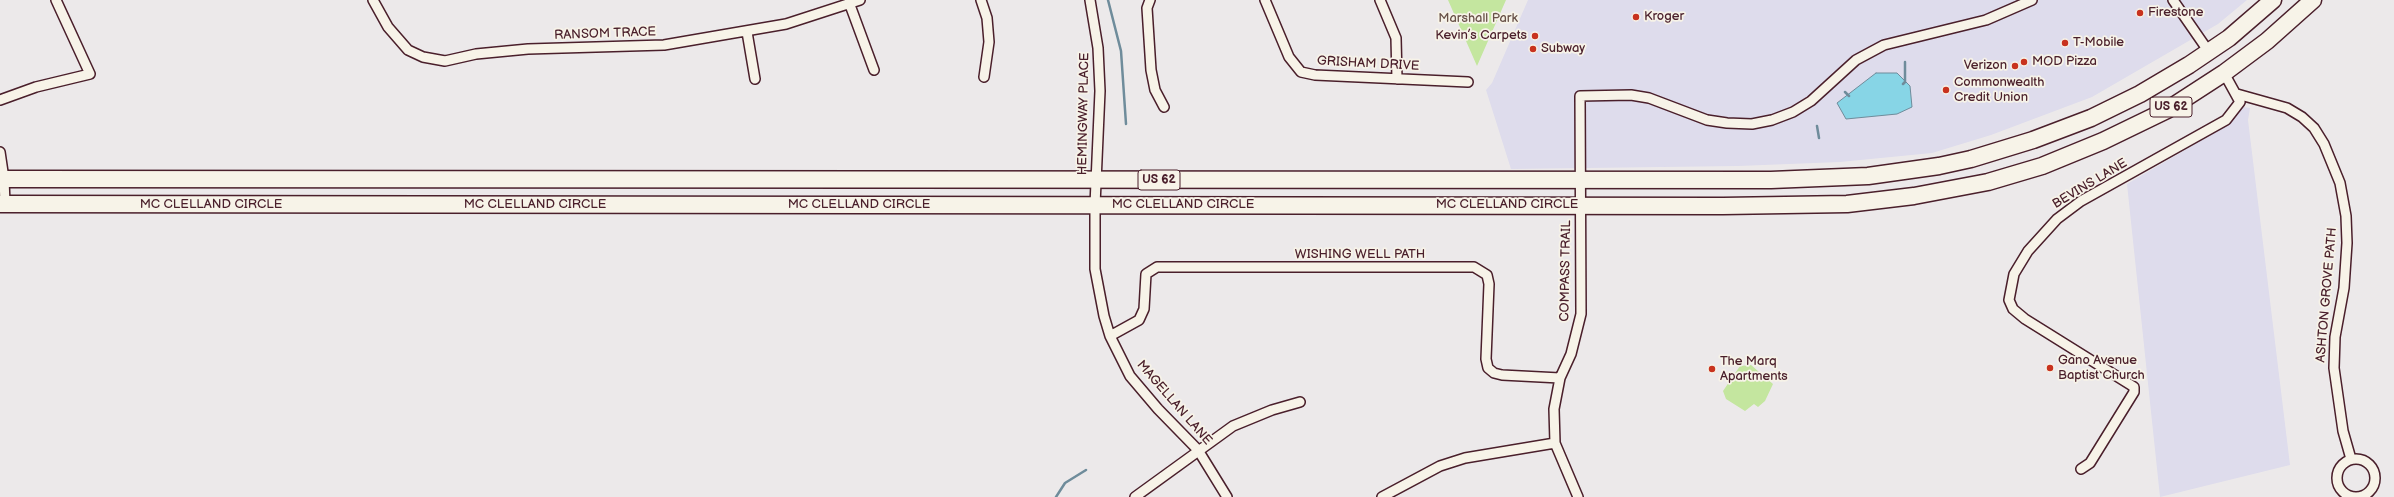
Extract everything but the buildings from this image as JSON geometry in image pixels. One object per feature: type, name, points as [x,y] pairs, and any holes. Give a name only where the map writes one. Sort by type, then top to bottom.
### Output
[{"type":"highway","name":"MC CLELLAND CIRCLE","points":[[2,178],[1808,180],[1868,176],[1939,166],[2014,146],[2091,118],[2166,80],[2209,52],[2273,0]]},
{"type":"highway","name":"MC CLELLAND CIRCLE","points":[[2,204],[1730,206],[1847,204],[1914,196],[1959,188],[2031,169],[2103,141],[2167,110],[2224,73],[2267,41],[2313,0]]},
{"type":"highway","points":[[2209,52],[2224,73]]},
{"type":"street","points":[[0,100],[36,87],[90,74],[56,0]]},
{"type":"street","name":"RANSOM TRACE","points":[[373,0],[388,27],[408,50],[423,57],[445,61],[476,54],[528,49],[664,45],[747,32],[786,24],[850,5],[860,0]]},
{"type":"street","points":[[981,0],[986,18],[989,42],[984,77]]},
{"type":"street","name":"HEMINGWAY PLACE","points":[[1090,0],[1098,48],[1100,91],[1095,205]]},
{"type":"street","points":[[1150,0],[1147,8],[1151,70],[1155,90],[1164,107]]},
{"type":"street","name":"GRISHAM DRIVE","points":[[1265,0],[1289,57],[1301,72],[1315,75],[1468,82]]},
{"type":"street","points":[[1380,0],[1396,38],[1397,79]]},
{"type":"street","name":"COMPASS TRAIL","points":[[1578,497],[1555,443],[1554,409],[1560,378],[1573,348],[1581,314],[1580,96],[1631,95],[1649,98],[1707,120],[1727,123],[1752,124],[1772,120],[1794,112],[1811,101],[1856,60],[1884,45],[1986,20],[2032,0]]},
{"type":"street","points":[[2173,0],[2209,52]]},
{"type":"street","points":[[850,5],[874,70]]},
{"type":"street","points":[[747,32],[755,79]]},
{"type":"street","points":[[2224,73],[2237,94]]},
{"type":"street","name":"ASHTON GROVE PATH","points":[[2237,94],[2287,108],[2302,117],[2314,128],[2324,144],[2340,183],[2346,216],[2347,244],[2344,288],[2335,336],[2334,368],[2343,430],[2351,459]]},
{"type":"street","name":"BEVINS LANE","points":[[2081,469],[2090,463],[2134,392],[2134,387],[2025,319],[2013,309],[2009,300],[2014,274],[2028,251],[2057,219],[2081,201],[2226,120],[2240,102],[2237,94]]},
{"type":"street","points":[[0,152],[2,204]]},
{"type":"street","name":"MAGELLAN LANE","points":[[1095,205],[1095,269],[1098,295],[1110,336],[1130,376],[1158,409],[1198,450],[1227,497]]},
{"type":"street","name":"WISHING WELL PATH","points":[[1110,336],[1135,324],[1141,316],[1144,309],[1146,274],[1157,267],[1474,267],[1487,275],[1489,284],[1486,359],[1488,368],[1494,373],[1502,375],[1560,378]]},
{"type":"street","points":[[1135,497],[1233,426],[1272,410],[1300,402]]},
{"type":"street","points":[[1382,497],[1440,466],[1465,458],[1555,443]]},
{"type":"street","points":[[2351,459],[2362,460],[2371,467],[2374,472],[2372,488],[2362,496],[2356,497],[2344,493],[2337,482],[2338,471],[2351,459]]},
{"type":"shaded area","points":[[1528,0],[2247,0],[2218,24],[2092,97],[1991,135],[1932,153],[1840,162],[1738,166],[1511,169],[1486,90],[1492,83]]},
{"type":"shaded area","points":[[2243,107],[2250,108],[2248,120],[2290,465],[2160,497],[2127,184],[2226,126]]},
{"type":"green space","name":"Marshall Park","points":[[1448,0],[1506,0],[1477,66]]},
{"type":"green space","points":[[1751,365],[1773,384],[1765,401],[1758,407],[1754,404],[1745,411],[1726,399],[1723,391],[1740,366]]},
{"type":"water","points":[[1876,73],[1897,73],[1910,86],[1912,107],[1897,114],[1846,119],[1837,103]]},
{"type":"waterway","points":[[1108,0],[1121,51],[1126,124]]},
{"type":"waterway","points":[[1903,84],[1905,82],[1905,62]]},
{"type":"waterway","points":[[1845,92],[1849,96]]},
{"type":"waterway","points":[[1817,126],[1819,138]]},
{"type":"waterway","points":[[1056,497],[1065,483],[1086,470]]},
{"type":"place","name":"Firestone","points":[[2140,13]]},
{"type":"place","name":"Kroger","points":[[1636,17]]},
{"type":"place","name":"Kevin’s Carpets","points":[[1535,36]]},
{"type":"place","name":"T-Mobile","points":[[2065,43]]},
{"type":"place","name":"Subway","points":[[1533,49]]},
{"type":"place","name":"MOD Pizza","points":[[2024,62]]},
{"type":"place","name":"Verizon","points":[[2015,66]]},
{"type":"place","name":"Commonwealth Credit Union","points":[[1946,90]]},
{"type":"place","name":"Gano Avenue Baptist Church","points":[[2050,368]]},
{"type":"place","name":"The Marq Apartments","points":[[1712,369]]}]
